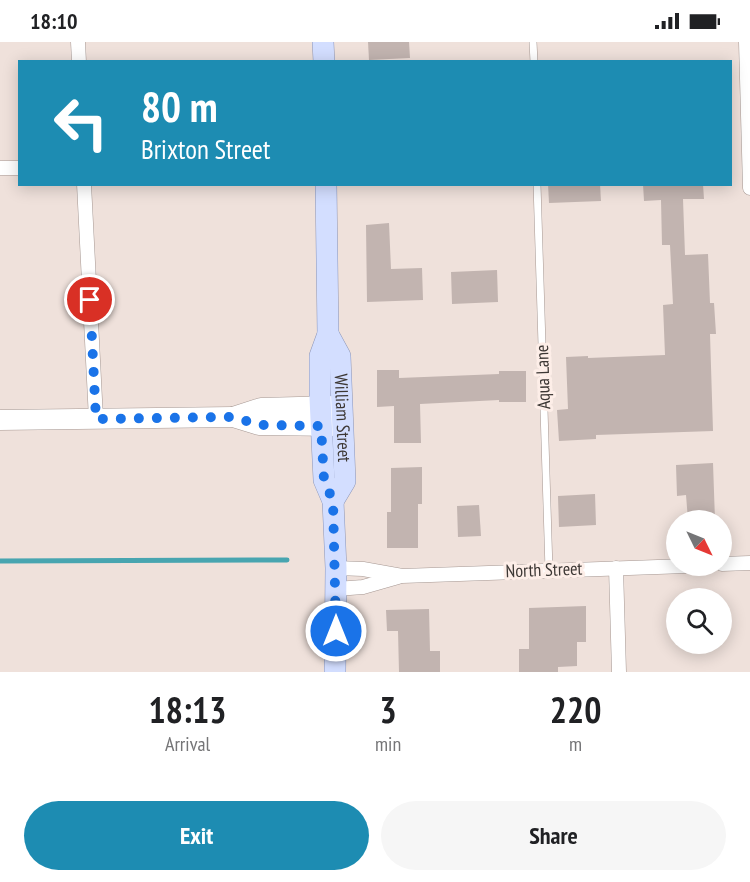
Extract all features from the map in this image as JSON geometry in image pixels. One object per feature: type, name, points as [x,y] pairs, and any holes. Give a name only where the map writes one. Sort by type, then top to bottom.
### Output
[{"type":"main road","points":[[323,42],[324,60]]},
{"type":"main road","name":"William Street","points":[[326,186],[328,334],[320,357],[345,481],[333,501],[336,672]]},
{"type":"main road","points":[[0,420],[233,417],[260,425],[331,416]]},
{"type":"street","points":[[78,42],[79,60]]},
{"type":"street","points":[[746,42],[750,188]]},
{"type":"street","points":[[0,168],[18,168]]},
{"type":"street","points":[[84,186],[96,419]]},
{"type":"street","points":[[732,564],[750,563]]},
{"type":"street","name":"North Street","points":[[336,579],[363,587],[402,576],[666,567]]},
{"type":"street","name":"North Street","points":[[336,579],[363,568],[402,576]]},
{"type":"street","points":[[616,568],[620,672]]},
{"type":"lane","points":[[533,42],[534,60]]},
{"type":"lane","name":"Aqua Lane","points":[[537,186],[549,570]]},
{"type":"building","points":[[368,42],[409,42],[410,58],[369,60]]},
{"type":"building","points":[[548,186],[600,186],[601,201],[549,203]]},
{"type":"building","points":[[643,186],[703,186],[704,199],[683,199],[685,255],[708,254],[710,303],[714,303],[716,334],[710,334],[713,431],[596,435],[596,439],[559,441],[557,410],[568,409],[566,357],[665,355],[663,305],[673,304],[670,245],[662,245],[661,200],[644,201]]},
{"type":"building","points":[[389,223],[391,269],[422,268],[423,300],[367,302],[366,225]]},
{"type":"building","points":[[497,270],[498,302],[452,304],[451,272]]},
{"type":"building","points":[[377,370],[399,370],[399,378],[526,371],[526,402],[499,402],[499,400],[420,404],[421,443],[394,443],[394,406],[377,407]]},
{"type":"building","points":[[713,463],[715,510],[687,510],[686,495],[677,496],[676,465]]},
{"type":"building","points":[[422,467],[422,504],[418,504],[418,548],[387,548],[387,512],[391,512],[391,468]]},
{"type":"building","points":[[595,494],[596,525],[559,527],[558,496]]},
{"type":"building","points":[[479,505],[481,536],[458,537],[457,506]]},
{"type":"building","points":[[586,606],[586,642],[577,642],[577,666],[558,667],[558,672],[519,672],[519,649],[529,649],[529,608]]},
{"type":"building","points":[[429,609],[430,651],[440,651],[440,672],[399,672],[398,631],[387,631],[386,610]]},
{"type":"waterway","points":[[0,561],[287,560]]},
{"type":"route","points":[[90,300],[96,419],[233,417],[260,425],[321,426],[324,480],[333,501],[336,631]]}]
